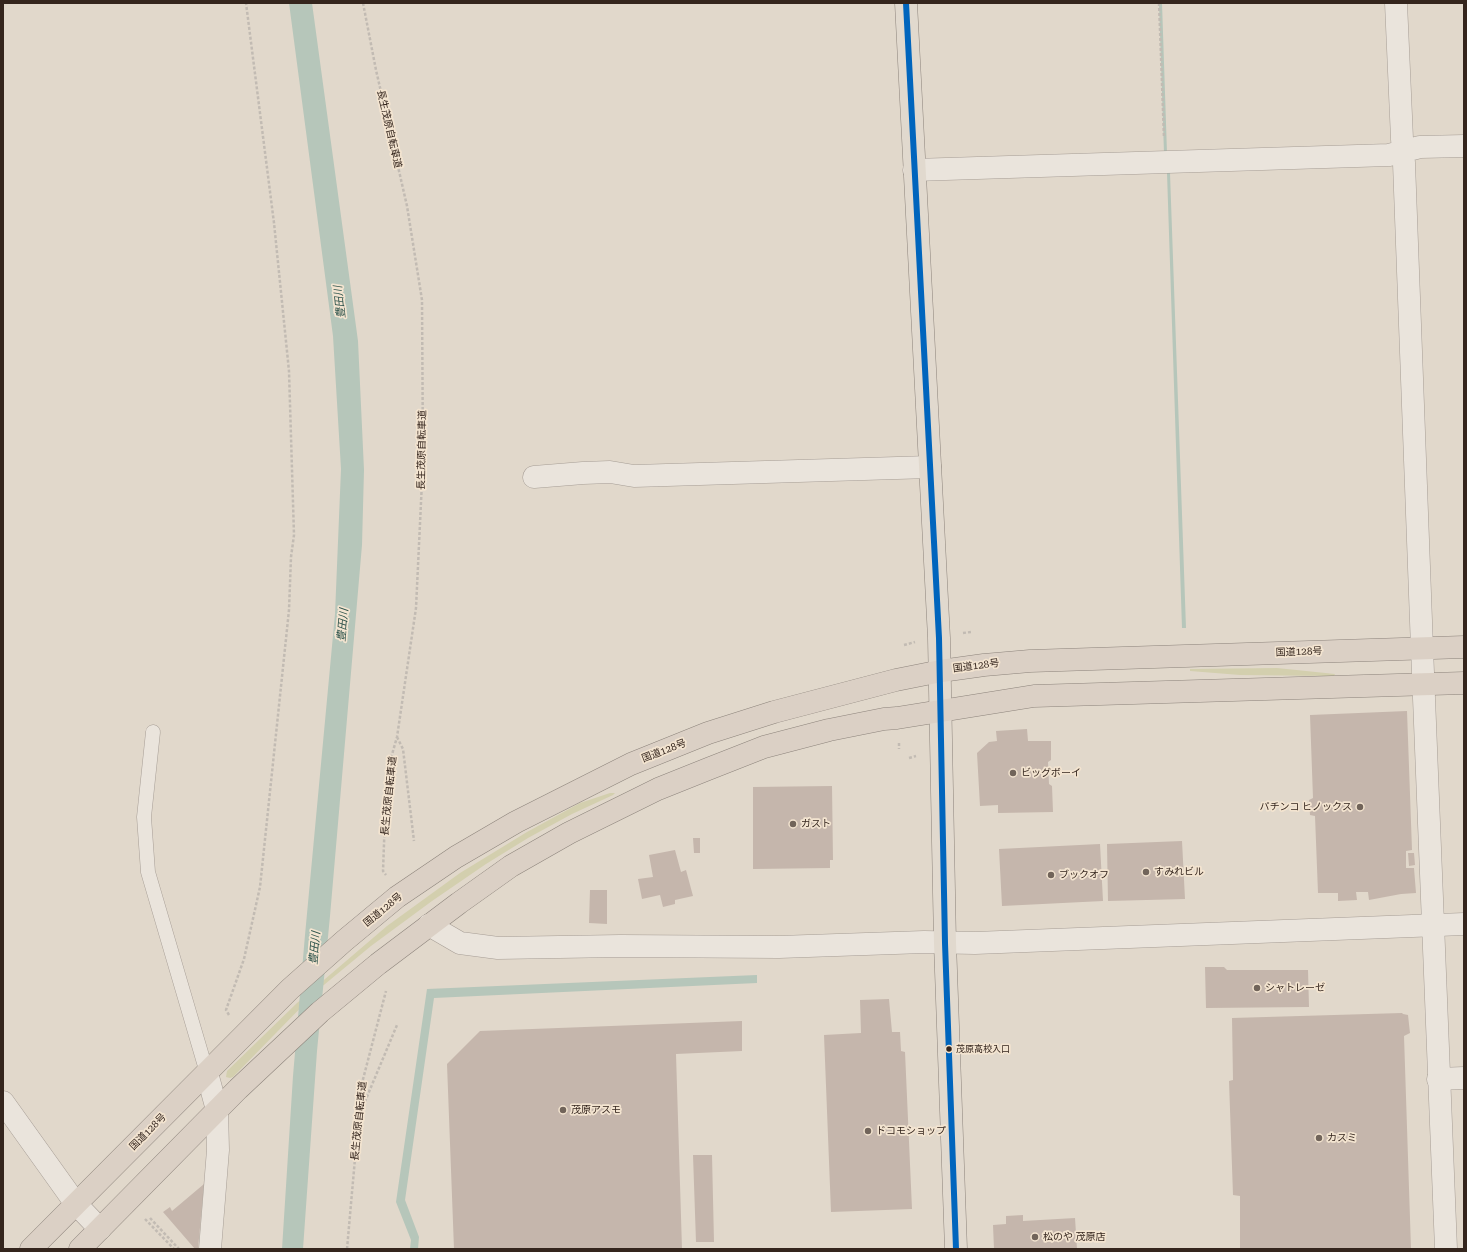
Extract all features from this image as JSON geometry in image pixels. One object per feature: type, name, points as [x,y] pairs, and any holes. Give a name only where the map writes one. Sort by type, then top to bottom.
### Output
[{"type":"highway","name":"国道128号","points":[[31,1249],[207,1072],[238,1026],[290,989],[393,901],[456,857],[516,822],[631,764],[708,733],[774,712],[896,680],[941,671],[1030,661],[1464,647]]},
{"type":"highway","points":[[80,1249],[238,1089],[320,1012],[378,964],[429,925],[512,866],[569,833],[673,783],[764,747],[830,730],[884,719],[1034,696],[1464,683]]},
{"type":"main road","points":[[906,3],[941,671],[945,943],[956,1249]]},
{"type":"street","points":[[1396,3],[1404,151],[1438,1078],[1446,1249]]},
{"type":"street","points":[[914,170],[1389,155],[1420,147],[1464,146]]},
{"type":"street","points":[[534,477],[610,472],[634,476],[930,467]]},
{"type":"street","points":[[429,925],[460,943],[498,948],[612,946],[779,947],[924,942],[975,943],[1464,924]]},
{"type":"street","points":[[207,1072],[218,1110],[218,1150],[210,1249]]},
{"type":"street","points":[[1438,1078],[1464,1078]]},
{"type":"street","points":[[3,1102],[76,1204],[100,1229]]},
{"type":"lane","points":[[154,732],[144,817],[148,872],[207,1072]]},
{"type":"path","points":[[238,1026],[226,1010],[244,960],[260,887],[289,610],[291,557],[294,535],[289,371],[274,223],[246,3]]},
{"type":"path","name":"長生茂原自転車道","points":[[363,3],[376,70],[407,206],[422,300],[423,460],[416,608],[397,737],[391,758],[385,817],[383,871],[393,901]]},
{"type":"path","points":[[1159,3],[1164,145]]},
{"type":"path","points":[[397,737],[403,749],[414,841]]},
{"type":"path","name":"長生茂原自転車道","points":[[347,1249],[360,1114],[361,1087],[387,986]]},
{"type":"path","points":[[360,1114],[397,1025]]},
{"type":"path","points":[[142,1216],[174,1249]]},
{"type":"path","points":[[150,1218],[178,1249]]},
{"type":"shaded area","points":[[1277,668],[1335,674],[1334,676],[1240,675],[1190,671],[1190,669]]},
{"type":"shaded area","points":[[610,793],[615,793],[528,838],[486,864],[432,901],[371,946],[319,989],[233,1077],[226,1077],[227,1071],[297,1003],[387,926],[460,873],[527,832],[580,803]]},
{"type":"water","name":"豊田川","points":[[289,3],[312,3],[358,341],[364,470],[362,545],[317,1051],[303,1249],[282,1249],[293,1076],[335,614],[341,469],[333,336]]},
{"type":"water","points":[[1159,3],[1162,3],[1167,153],[1164,153]]},
{"type":"water","points":[[1167,173],[1170,173],[1186,628],[1182,628]]},
{"type":"water","points":[[757,975],[757,983],[434,998],[405,1200],[419,1237],[418,1249],[410,1249],[411,1240],[396,1202],[427,989]]},
{"type":"building","name":"パチンコ ヒノックス","points":[[1407,711],[1412,850],[1406,851],[1406,868],[1414,868],[1416,893],[1401,894],[1369,900],[1368,892],[1356,892],[1357,900],[1338,901],[1338,893],[1318,893],[1315,816],[1310,815],[1309,800],[1313,798],[1310,715]]},
{"type":"building","name":"ビッグボーイ","points":[[1027,729],[1028,741],[1051,741],[1051,760],[1048,762],[1049,784],[1052,786],[1053,812],[998,813],[998,805],[980,806],[977,753],[989,742],[997,741],[996,731]]},
{"type":"building","name":"ガスト","points":[[832,786],[833,860],[830,860],[830,868],[753,869],[753,787]]},
{"type":"building","points":[[693,838],[700,838],[700,853],[694,853]]},
{"type":"building","name":"すみれビル","points":[[1182,841],[1185,899],[1108,901],[1107,844]]},
{"type":"building","name":"ブックオフ","points":[[1100,844],[1103,901],[1002,906],[999,849]]},
{"type":"building","points":[[675,850],[681,872],[686,870],[693,896],[675,900],[675,904],[663,907],[660,895],[642,899],[638,879],[653,877],[649,855]]},
{"type":"building","points":[[1408,853],[1414,853],[1415,865],[1409,866]]},
{"type":"building","points":[[590,890],[607,890],[607,924],[589,923]]},
{"type":"building","name":"シャトレーゼ","points":[[1205,967],[1224,967],[1227,970],[1308,970],[1309,1007],[1206,1008]]},
{"type":"building","name":"ドコモショップ","points":[[889,999],[892,1032],[900,1032],[901,1051],[905,1052],[912,1209],[831,1212],[824,1035],[861,1033],[860,1000]]},
{"type":"building","name":"カスミ","points":[[1402,1013],[1408,1015],[1410,1033],[1404,1036],[1411,1249],[1240,1249],[1240,1196],[1233,1195],[1229,1081],[1233,1080],[1232,1018]]},
{"type":"building","name":"茂原アスモ","points":[[742,1021],[742,1051],[676,1054],[682,1249],[454,1249],[447,1064],[480,1031]]},
{"type":"building","points":[[693,1155],[712,1155],[714,1242],[696,1242]]},
{"type":"building","points":[[204,1184],[198,1249],[195,1249],[163,1212],[170,1207],[172,1211]]},
{"type":"building","name":"松のや 茂原店","points":[[1023,1215],[1023,1221],[1075,1218],[1077,1249],[994,1249],[993,1225],[1006,1224],[1006,1216]]},
{"type":"transit line","points":[[906,3],[939,638],[945,943],[956,1249]]},
{"type":"place","name":"ビッグボーイ","points":[[1013,773]]},
{"type":"place","name":"パチンコ ヒノックス","points":[[1360,807]]},
{"type":"place","name":"ガスト","points":[[793,824]]},
{"type":"place","name":"すみれビル","points":[[1146,872]]},
{"type":"place","name":"ブックオフ","points":[[1051,875]]},
{"type":"place","name":"シャトレーゼ","points":[[1257,988]]},
{"type":"place","name":"茂原高校入口","points":[[949,1049]]},
{"type":"place","name":"茂原アスモ","points":[[563,1110]]},
{"type":"place","name":"ドコモショップ","points":[[868,1131]]},
{"type":"place","name":"カスミ","points":[[1319,1138]]},
{"type":"place","name":"松のや 茂原店","points":[[1035,1237]]}]
